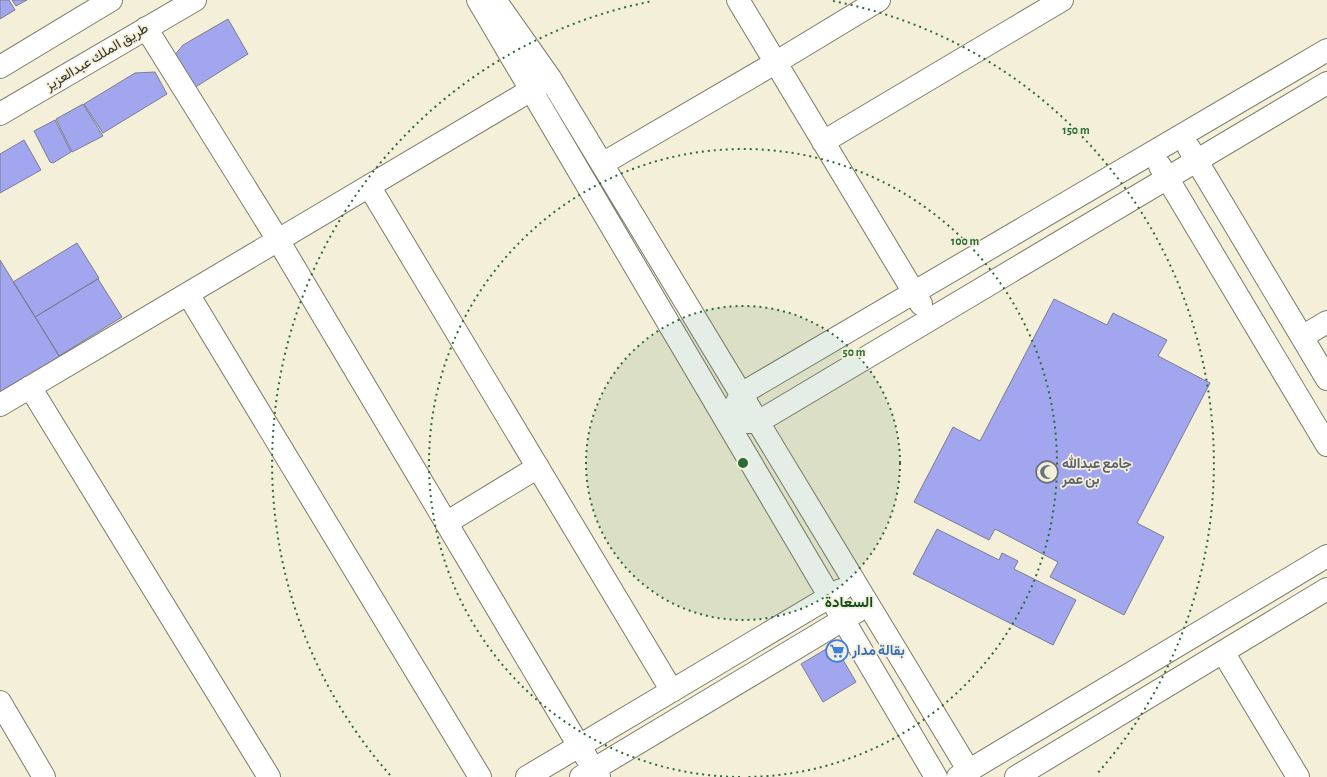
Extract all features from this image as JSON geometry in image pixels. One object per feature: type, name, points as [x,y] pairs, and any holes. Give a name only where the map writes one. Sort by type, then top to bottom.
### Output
[{"type":"main road","points":[[0,66],[111,0]]},
{"type":"main road","name":"طريق الملك عبدالعزيز","points":[[0,114],[195,0]]},
{"type":"main road","points":[[478,0],[530,91],[936,777]]},
{"type":"main road","points":[[495,0],[550,78],[868,605],[965,775],[1327,556]]},
{"type":"main road","points":[[738,0],[930,319]]},
{"type":"main road","points":[[602,164],[775,63],[879,0]]},
{"type":"main road","points":[[823,142],[1062,0]]},
{"type":"main road","points":[[146,28],[278,240],[579,746],[591,774],[868,605]]},
{"type":"main road","points":[[727,422],[741,394],[1327,50]]},
{"type":"main road","points":[[0,405],[550,78]]},
{"type":"main road","points":[[727,422],[758,422],[1327,82]]},
{"type":"main road","points":[[1180,135],[1197,160],[1327,379]]},
{"type":"main road","points":[[1152,153],[1327,445]]},
{"type":"main road","points":[[369,186],[672,691]]},
{"type":"main road","points":[[188,294],[480,777]]},
{"type":"main road","points":[[1302,337],[1327,322]]},
{"type":"main road","points":[[30,387],[269,777]]},
{"type":"main road","points":[[446,523],[538,467]]},
{"type":"main road","points":[[527,777],[854,582]]},
{"type":"main road","points":[[1016,777],[1327,589]]},
{"type":"main road","points":[[1223,652],[1298,777]]},
{"type":"main road","points":[[0,702],[44,777]]},
{"type":"building","points":[[0,0],[9,0],[15,10],[0,19]]},
{"type":"building","points":[[12,0],[27,0],[16,6]]},
{"type":"building","points":[[228,19],[248,54],[194,88],[174,56],[183,45]]},
{"type":"building","points":[[155,72],[167,94],[103,133],[84,104],[135,73]]},
{"type":"building","points":[[83,104],[103,136],[72,152],[56,119]]},
{"type":"building","points":[[55,120],[71,152],[53,163],[50,162],[34,131]]},
{"type":"building","points":[[24,140],[41,170],[0,193],[0,154]]},
{"type":"building","points":[[77,243],[99,278],[35,317],[13,282]]},
{"type":"building","points":[[0,260],[60,357],[0,393]]},
{"type":"building","points":[[98,279],[122,317],[59,356],[35,317]]},
{"type":"building","name":"جامع عبدالله بن عمر","points":[[1054,299],[1107,325],[1113,313],[1167,340],[1158,356],[1210,383],[1137,523],[1164,537],[1124,615],[1050,577],[1058,562],[995,529],[989,540],[914,502],[953,427],[980,441]]},
{"type":"building","points":[[937,529],[999,560],[1002,553],[1018,561],[1014,569],[1076,600],[1053,645],[913,574]]},
{"type":"building","points":[[826,649],[839,653],[856,682],[823,702],[801,664]]},
{"type":"place","name":"جامع عبدالله بن عمر","points":[[1047,472]]},
{"type":"place","name":"بقالة مدار","points":[[837,651]]},
{"type":"district","name":"السعادة","points":[[849,602]]}]
